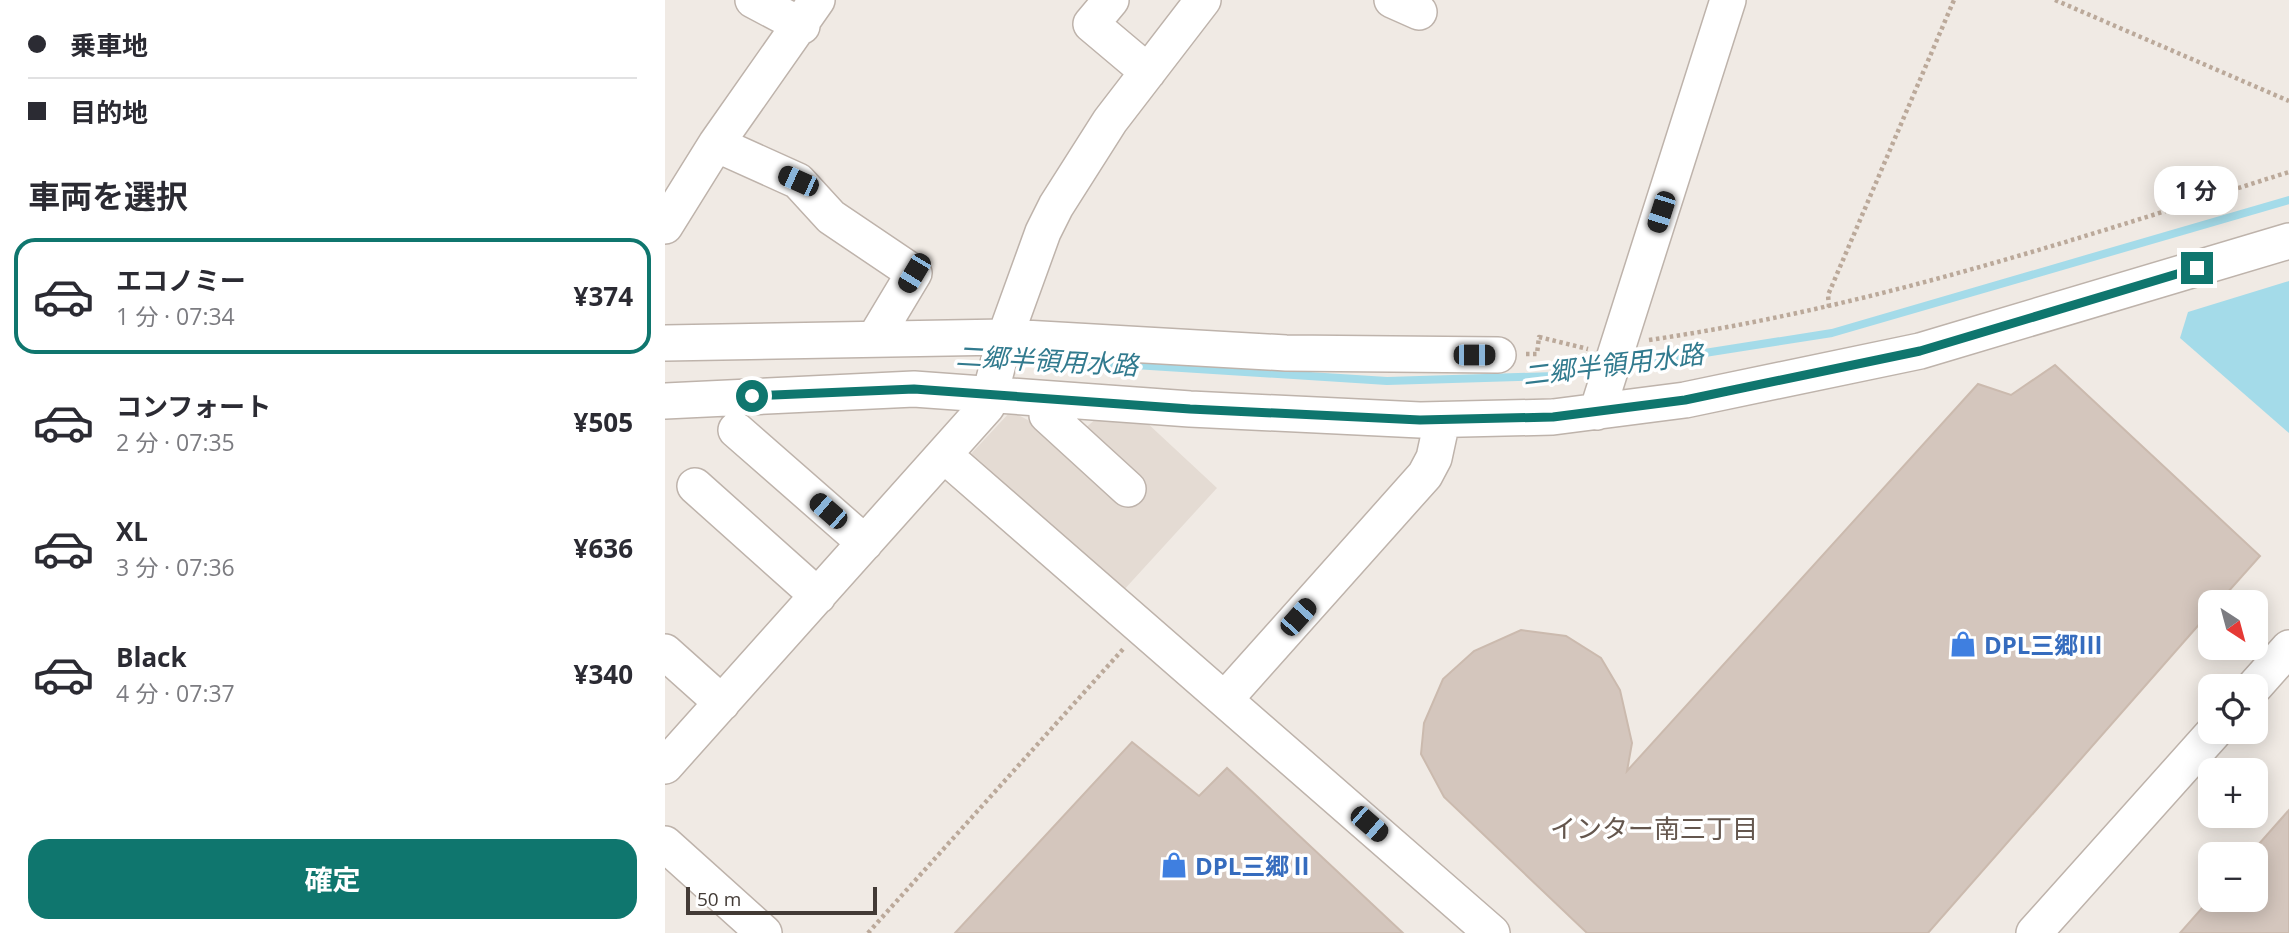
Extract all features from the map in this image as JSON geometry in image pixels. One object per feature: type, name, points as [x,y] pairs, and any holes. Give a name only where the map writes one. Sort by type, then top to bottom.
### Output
[{"type":"street","points":[[665,226],[716,144],[810,13],[753,0]]},
{"type":"street","points":[[1111,0],[1091,24],[1148,72]]},
{"type":"street","points":[[668,757],[722,703],[818,596],[944,455],[991,396],[1005,337],[1043,232],[1056,206],[1110,121],[1203,0]]},
{"type":"street","points":[[1597,412],[1728,0]]},
{"type":"street","points":[[716,144],[798,181],[831,217],[914,273],[875,338]]},
{"type":"street","points":[[665,401],[914,389],[1048,400],[1442,421],[1553,417],[1770,384],[1920,351],[2289,241]]},
{"type":"street","points":[[665,343],[1005,337],[1286,353],[1497,355]]},
{"type":"street","points":[[1048,400],[1047,415],[1128,489]]},
{"type":"street","points":[[1226,698],[1425,475],[1434,458],[1442,421]]},
{"type":"street","points":[[736,430],[865,543]]},
{"type":"street","points":[[944,455],[1110,603],[1143,626],[1492,933]]},
{"type":"street","points":[[695,486],[818,596]]},
{"type":"street","points":[[2266,674],[2289,648]]},
{"type":"street","points":[[665,652],[722,703]]},
{"type":"street","points":[[2033,933],[2203,744]]},
{"type":"street","points":[[665,844],[764,933]]},
{"type":"path","points":[[1829,307],[1828,295],[1954,0]]},
{"type":"path","points":[[2055,0],[2289,101]]},
{"type":"path","points":[[1619,345],[1744,326],[1829,307],[2037,253],[2289,172]]},
{"type":"path","points":[[1539,337],[1572,342]]},
{"type":"path","points":[[868,933],[1143,626]]},
{"type":"shaded area","points":[[1011,411],[1069,442],[1097,418],[1145,421],[1217,488],[1122,592],[969,456]]},
{"type":"water","points":[[2289,281],[2289,433],[2180,338],[2188,312]]},
{"type":"building","name":"DPL三郷Ⅲ","points":[[2055,365],[2260,556],[2230,590],[2198,590],[2198,626],[1928,933],[1587,933],[1444,797],[1421,754],[1424,723],[1443,679],[1474,651],[1521,630],[1566,636],[1601,658],[1620,690],[1632,743],[1627,771],[1978,384],[2011,395]]},
{"type":"building","name":"DPL三郷Ⅱ","points":[[1132,742],[1199,796],[1227,768],[1403,933],[955,933]]},
{"type":"building","points":[[2289,810],[2289,933],[2180,933],[2199,912],[2268,912],[2268,842],[2261,842]]},
{"type":"waterway","name":"二郷半領用水路","points":[[1622,366],[1832,333],[2289,200]]},
{"type":"waterway","name":"二郷半領用水路","points":[[1007,357],[1387,381],[1555,376],[1602,369]]},
{"type":"place","name":"DPL三郷Ⅲ","points":[[1963,644]]},
{"type":"place","name":"DPL三郷Ⅱ","points":[[1174,865]]},
{"type":"district","name":"インター南三丁目","points":[[1654,828]]},
{"type":"route","points":[[752,396],[914,389],[1190,409],[1420,420],[1478,421],[1553,417],[1685,400],[1920,351],[1995,331],[2197,268]]}]
